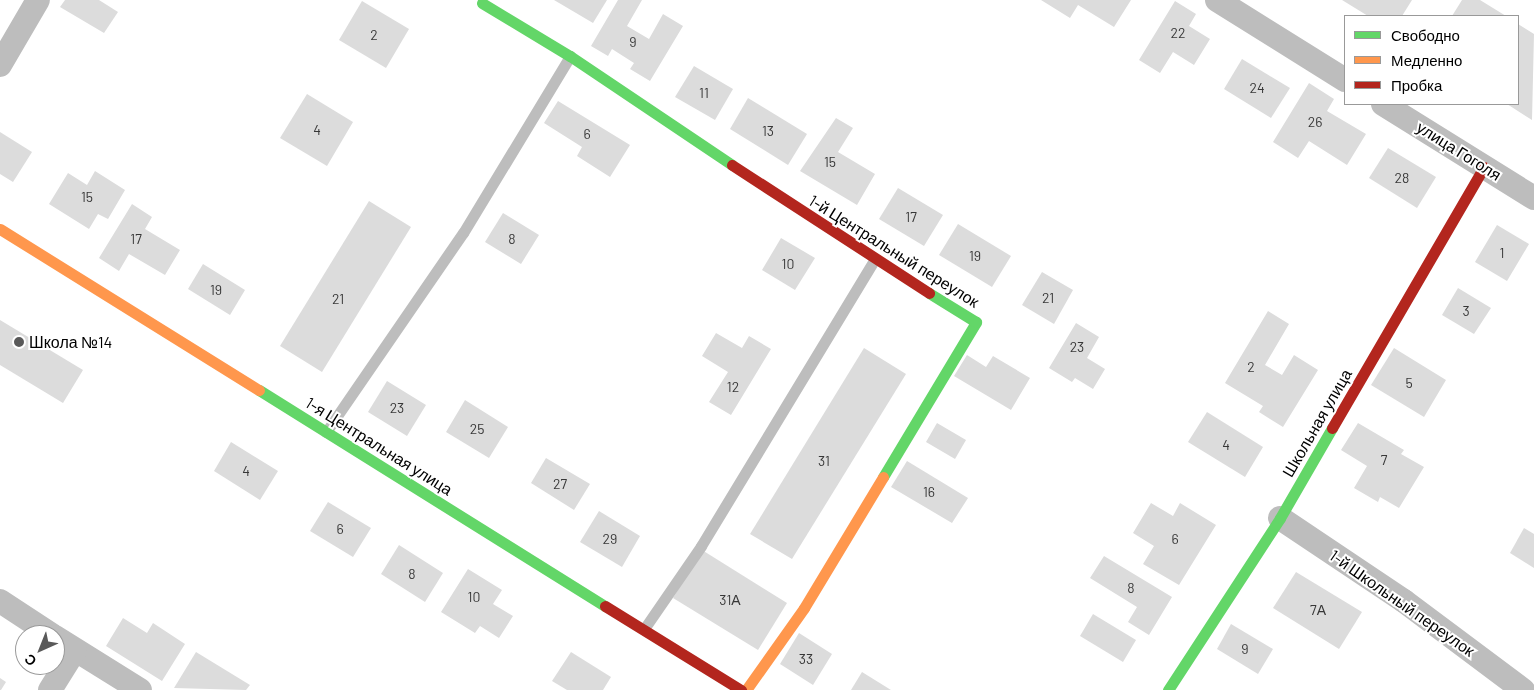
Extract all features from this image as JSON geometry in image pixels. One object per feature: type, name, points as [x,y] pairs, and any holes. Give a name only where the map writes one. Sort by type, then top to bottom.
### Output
[{"type":"street","points":[[0,65],[38,0]]},
{"type":"street","points":[[1217,0],[1344,79]]},
{"type":"street","name":"1-й Центральный переулок","points":[[482,3],[570,56],[874,260],[976,322],[804,608],[746,690]]},
{"type":"street","name":"улица Гоголя","points":[[1385,105],[1534,198]]},
{"type":"street","name":"Школьная улица","points":[[1168,690],[1280,518],[1484,167]]},
{"type":"street","name":"1-я Центральная улица","points":[[0,229],[741,690]]},
{"type":"street","name":"1-й Школьный переулок","points":[[1280,518],[1404,601],[1522,690]]},
{"type":"street","points":[[0,601],[37,625]]},
{"type":"street","points":[[65,643],[140,690]]},
{"type":"street","points":[[50,690],[75,650]]},
{"type":"lane","points":[[326,432],[463,232],[570,56]]},
{"type":"lane","points":[[644,629],[701,546],[874,260]]},
{"type":"building","points":[[65,0],[99,0],[118,12],[104,33],[60,7]]},
{"type":"building","points":[[554,0],[607,0],[593,23]]},
{"type":"building","points":[[618,0],[642,0],[627,26],[649,39],[663,14],[683,26],[650,81],[630,69],[634,63],[612,49],[608,56],[591,46]]},
{"type":"building","points":[[1041,0],[1131,0],[1114,27],[1078,5],[1070,18]]},
{"type":"building","points":[[1342,0],[1412,0],[1403,15],[1366,15]]},
{"type":"building","points":[[1462,0],[1480,0],[1504,15],[1453,15]]},
{"type":"building","points":[[362,1],[409,29],[386,68],[339,40]]},
{"type":"building","points":[[1175,1],[1196,14],[1189,26],[1210,39],[1194,65],[1173,52],[1160,73],[1139,60]]},
{"type":"building","points":[[1519,25],[1534,34],[1532,120],[1509,105],[1519,105]]},
{"type":"building","points":[[1242,59],[1290,88],[1271,118],[1224,89]]},
{"type":"building","points":[[694,66],[733,89],[715,120],[675,97]]},
{"type":"building","points":[[1309,83],[1334,99],[1327,111],[1366,134],[1347,165],[1309,141],[1298,158],[1273,142]]},
{"type":"building","points":[[307,94],[353,122],[327,166],[280,138]]},
{"type":"building","points":[[748,98],[807,134],[788,165],[730,129]]},
{"type":"building","points":[[558,101],[630,145],[610,177],[577,156],[582,147],[544,123]]},
{"type":"building","points":[[836,118],[853,128],[838,152],[875,174],[857,205],[800,171]]},
{"type":"building","points":[[0,132],[32,152],[13,182],[0,174]]},
{"type":"building","points":[[1388,148],[1436,177],[1417,208],[1369,178]]},
{"type":"building","points":[[95,171],[125,190],[108,219],[98,214],[89,229],[49,204],[68,173],[87,185]]},
{"type":"building","points":[[898,188],[943,215],[924,246],[879,219]]},
{"type":"building","points":[[369,201],[411,227],[322,372],[280,346]]},
{"type":"building","points":[[132,204],[152,217],[145,229],[180,250],[165,275],[129,254],[119,271],[99,258]]},
{"type":"building","points":[[503,213],[539,235],[521,264],[485,242]]},
{"type":"building","points":[[958,224],[1011,256],[992,287],[939,255]]},
{"type":"building","points":[[1497,225],[1529,244],[1507,281],[1475,262]]},
{"type":"building","points":[[781,238],[815,258],[795,290],[762,270]]},
{"type":"building","points":[[203,264],[245,290],[230,315],[188,289]]},
{"type":"building","points":[[1042,272],[1073,290],[1054,324],[1022,305]]},
{"type":"building","points":[[1458,288],[1491,308],[1474,334],[1442,315]]},
{"type":"building","points":[[1268,311],[1289,324],[1265,365],[1282,375],[1294,355],[1318,370],[1283,427],[1259,412],[1263,406],[1225,383]]},
{"type":"building","name":"Школа №14","points":[[0,320],[83,370],[63,403],[0,365]]},
{"type":"building","points":[[1076,323],[1099,337],[1087,358],[1105,369],[1093,389],[1075,378],[1072,382],[1049,368]]},
{"type":"building","points":[[716,333],[742,348],[749,336],[771,349],[731,415],[709,402],[728,372],[702,356]]},
{"type":"building","points":[[864,348],[906,374],[792,559],[750,534]]},
{"type":"building","points":[[1394,348],[1446,380],[1424,417],[1371,385]]},
{"type":"building","points":[[967,355],[986,367],[993,356],[1030,378],[1011,410],[954,376]]},
{"type":"building","points":[[387,381],[426,405],[407,436],[368,412]]},
{"type":"building","points":[[465,400],[508,427],[489,458],[446,432]]},
{"type":"building","points":[[1207,412],[1263,447],[1245,477],[1188,442]]},
{"type":"building","points":[[937,423],[966,440],[955,459],[926,442]]},
{"type":"building","points":[[1358,423],[1404,450],[1401,454],[1424,467],[1399,508],[1380,497],[1378,502],[1354,488],[1367,466],[1341,450]]},
{"type":"building","points":[[231,442],[278,471],[260,500],[214,471]]},
{"type":"building","points":[[546,458],[590,484],[574,510],[531,483]]},
{"type":"building","points":[[907,461],[968,498],[952,523],[891,487]]},
{"type":"building","points":[[328,502],[371,528],[353,557],[310,531]]},
{"type":"building","points":[[1151,503],[1173,516],[1180,503],[1216,525],[1179,585],[1143,564],[1154,546],[1133,533]]},
{"type":"building","points":[[599,511],[640,536],[622,567],[580,542]]},
{"type":"building","points":[[1524,528],[1534,534],[1534,568],[1510,553]]},
{"type":"building","points":[[399,545],[443,573],[425,602],[381,574]]},
{"type":"building","points":[[702,550],[787,603],[758,650],[673,598]]},
{"type":"building","points":[[1104,556],[1172,597],[1149,635],[1128,622],[1137,607],[1090,578]]},
{"type":"building","points":[[468,569],[502,590],[493,604],[513,616],[499,638],[480,626],[475,633],[441,612]]},
{"type":"building","points":[[1296,572],[1362,612],[1339,649],[1273,608]]},
{"type":"building","points":[[1093,614],[1136,640],[1123,662],[1080,636]]},
{"type":"building","points":[[123,618],[147,633],[153,623],[185,644],[162,681],[106,646]]},
{"type":"building","points":[[1231,624],[1273,649],[1258,674],[1217,649]]},
{"type":"building","points":[[799,633],[832,654],[813,685],[780,664]]},
{"type":"building","points":[[196,652],[250,685],[246,690],[174,688]]},
{"type":"building","points":[[571,652],[611,677],[603,690],[567,690],[552,681]]},
{"type":"building","points":[[862,672],[891,690],[851,690]]},
{"type":"building","points":[[0,678],[6,682],[1,690],[0,690]]},
{"type":"traffic: fast","points":[[482,3],[570,56],[732,165]]},
{"type":"traffic: fast","points":[[883,477],[976,322],[929,293]]},
{"type":"traffic: fast","points":[[259,390],[605,606]]},
{"type":"traffic: fast","points":[[1168,690],[1280,518],[1332,428]]},
{"type":"traffic: slow","points":[[0,229],[259,390]]},
{"type":"traffic: slow","points":[[746,690],[804,608],[883,477]]},
{"type":"traffic: jam","points":[[732,165],[929,293]]},
{"type":"traffic: jam","points":[[1332,428],[1484,167]]},
{"type":"traffic: jam","points":[[605,606],[741,690]]},
{"type":"place","name":"Школа №14","points":[[19,342]]}]
